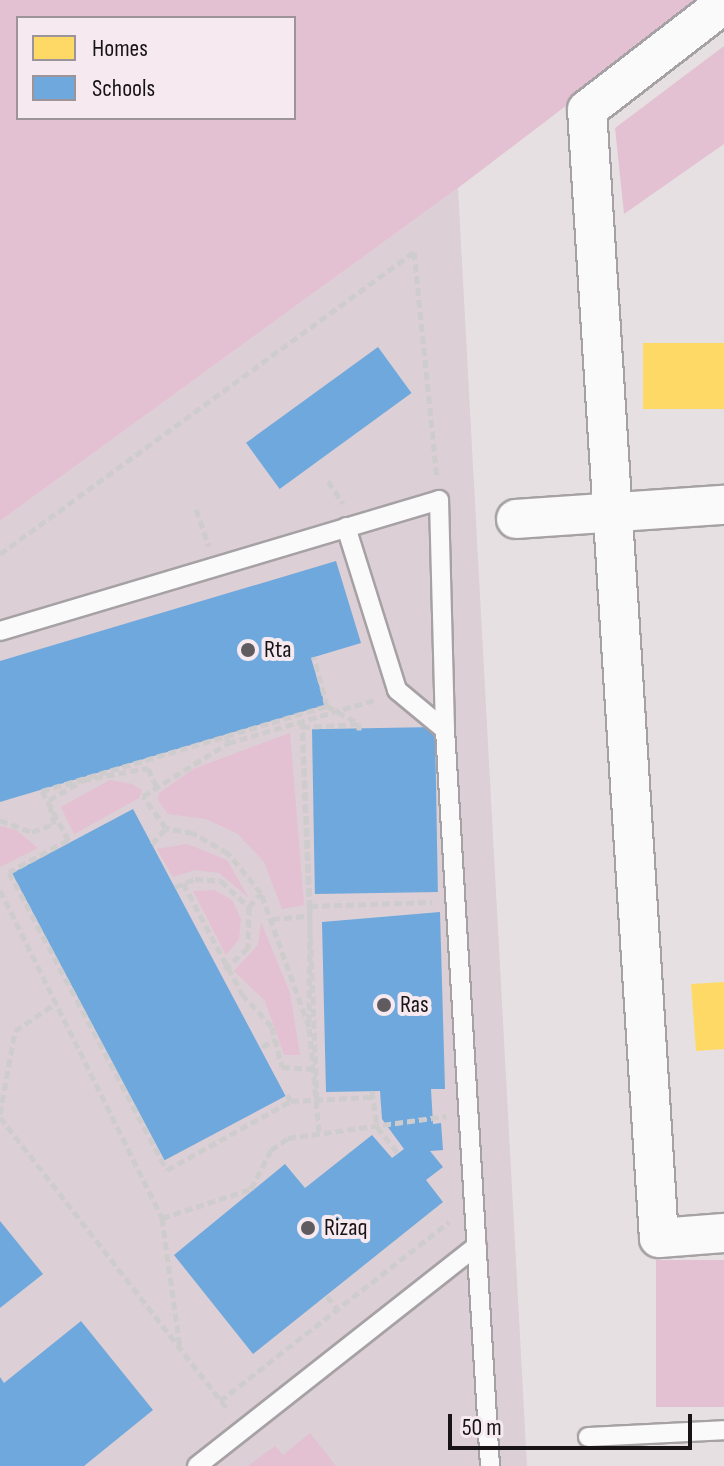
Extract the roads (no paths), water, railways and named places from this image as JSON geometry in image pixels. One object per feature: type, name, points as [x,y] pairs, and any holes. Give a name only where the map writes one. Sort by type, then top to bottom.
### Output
[{"type":"street","points":[[724,4],[587,110],[659,1238],[724,1233]]},
{"type":"street","points":[[516,519],[724,505]]},
{"type":"lane","points":[[0,631],[439,500],[445,730],[490,1466]]},
{"type":"lane","points":[[346,527],[397,690],[445,730]]},
{"type":"lane","points":[[197,1466],[477,1246]]},
{"type":"lane","points":[[588,1437],[724,1430]]},
{"type":"place","name":"Rta","points":[[248,650]]},
{"type":"place","name":"Ras","points":[[384,1005]]},
{"type":"place","name":"Rizaq","points":[[308,1228]]}]
